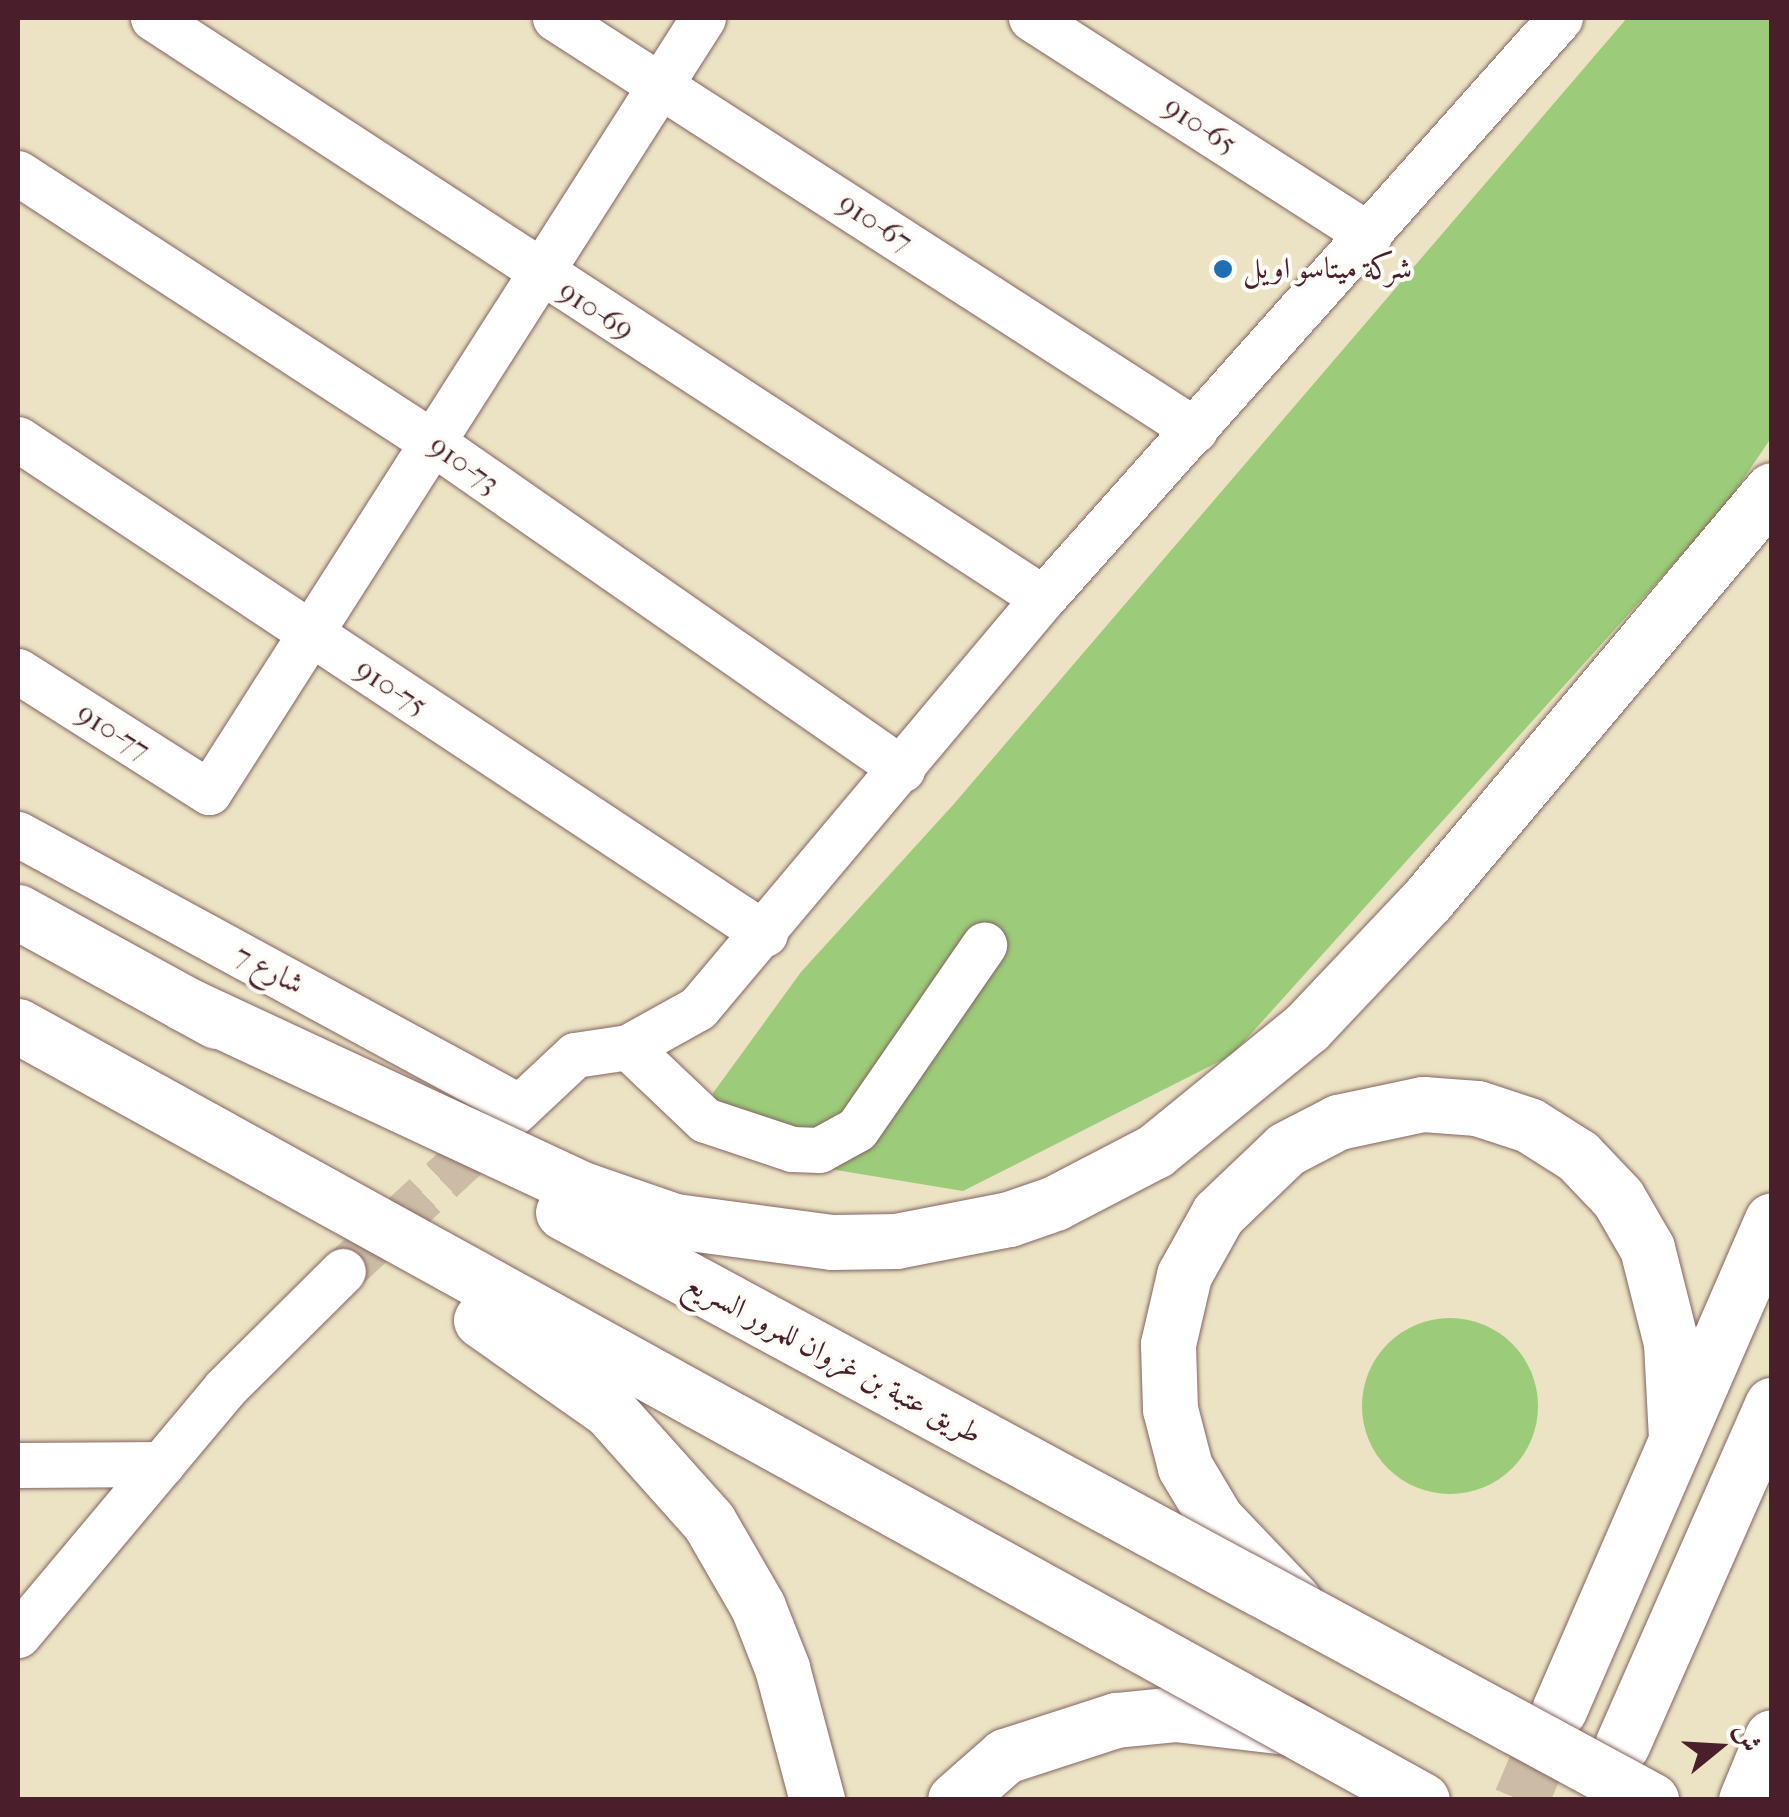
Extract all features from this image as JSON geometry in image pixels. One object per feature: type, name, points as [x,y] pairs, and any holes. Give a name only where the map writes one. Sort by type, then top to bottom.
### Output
[{"type":"highway","points":[[185,1004],[628,1208],[721,1231],[832,1242],[896,1240],[976,1227],[1108,1178],[1242,1086],[1404,926],[1772,490]]},
{"type":"highway","points":[[1654,630],[1772,531]]},
{"type":"highway","name":"طريق عتبة بن غزوان للمرور السريع","points":[[18,912],[1651,1800]]},
{"type":"highway","points":[[18,1026],[1422,1800]]},
{"type":"highway","points":[[136,1093],[570,1379],[646,1444],[708,1522],[758,1607],[802,1731],[817,1800]]},
{"type":"highway","points":[[1306,1614],[1216,1519],[1185,1467],[1169,1394],[1174,1309],[1199,1244],[1262,1167],[1311,1134],[1396,1107],[1477,1108],[1530,1125],[1578,1156],[1618,1198],[1647,1248],[1661,1295],[1676,1440]]},
{"type":"highway","points":[[1559,1710],[1772,1220]]},
{"type":"highway","points":[[1622,1744],[1772,1405]]},
{"type":"highway","points":[[955,1800],[1005,1756],[1116,1720],[1194,1715],[1291,1728]]},
{"type":"highway","points":[[1746,1800],[1772,1737]]},
{"type":"street","name":"910-69","points":[[153,18],[539,275],[1043,598]]},
{"type":"street","name":"910-67","points":[[555,18],[1195,430]]},
{"type":"street","points":[[309,634],[703,18]]},
{"type":"street","name":"910-65","points":[[1031,18],[1369,235]]},
{"type":"street","points":[[984,945],[857,1129],[819,1150],[792,1149],[704,1120],[628,1048],[698,1008],[766,934],[1043,598],[1369,235],[1544,23]]},
{"type":"street","name":"910-73","points":[[18,173],[432,442],[902,769]]},
{"type":"street","name":"910-75","points":[[18,439],[766,934]]},
{"type":"street","name":"910-77","points":[[18,671],[209,792],[309,634]]},
{"type":"street","name":"شارع 7","points":[[18,834],[517,1110],[575,1055],[628,1048]]},
{"type":"street","points":[[18,1635],[225,1388],[342,1271]]},
{"type":"street","points":[[18,1466],[162,1464]]},
{"type":"green space","points":[[1627,18],[1771,18],[1771,438],[1723,509],[1232,1055],[963,1191],[727,1152],[713,1093],[801,972],[953,805]]},
{"type":"green space","points":[[1450,1318],[1484,1324],[1513,1343],[1532,1372],[1538,1406],[1532,1440],[1513,1469],[1484,1488],[1450,1494],[1416,1488],[1387,1469],[1368,1440],[1362,1406],[1368,1372],[1387,1343],[1416,1324]]},
{"type":"tunnel","points":[[343,1271],[505,1121]]},
{"type":"tunnel","points":[[1521,1800],[1559,1710]]},
{"type":"place","name":"شركة ميتاسو اويل","points":[[1223,269]]}]
